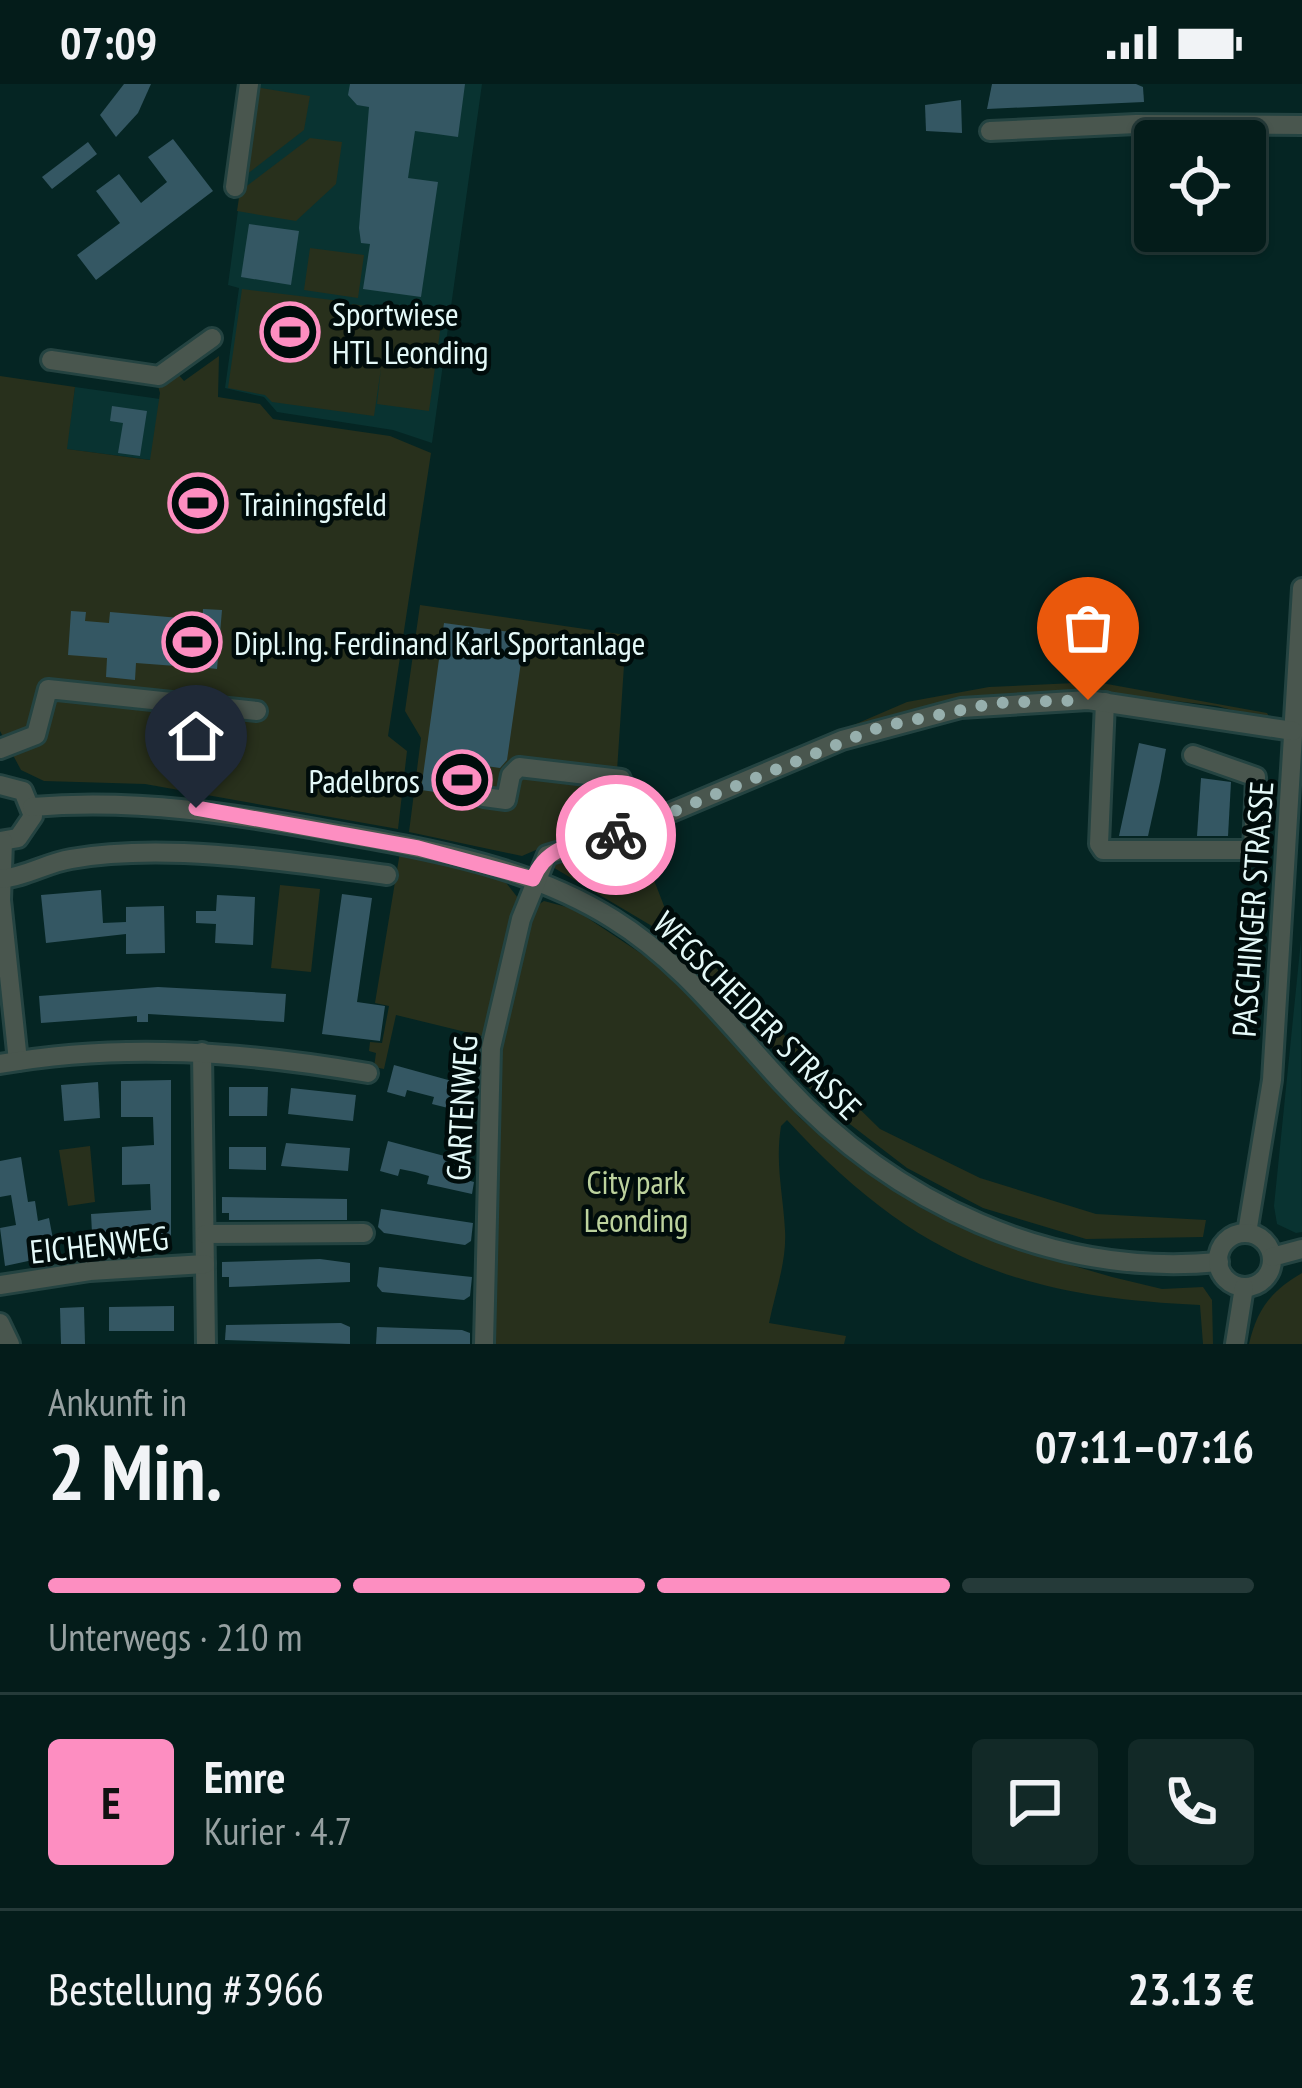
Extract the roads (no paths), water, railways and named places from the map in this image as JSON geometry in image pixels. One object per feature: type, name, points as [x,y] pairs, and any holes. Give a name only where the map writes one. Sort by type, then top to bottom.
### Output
[{"type":"street","points":[[235,187],[249,84]]},
{"type":"street","points":[[990,131],[1302,125]]},
{"type":"street","points":[[51,360],[159,376],[212,338]]},
{"type":"street","name":"PASCHINGER STRASSE","points":[[1247,1233],[1272,1080],[1293,858],[1293,731],[1302,588]]},
{"type":"street","points":[[0,749],[36,735],[48,688],[257,711]]},
{"type":"street","points":[[533,879],[540,862],[557,849],[634,828],[842,740],[915,717],[1022,700],[1105,702],[1265,731],[1293,731]]},
{"type":"street","points":[[1105,702],[1099,844],[1103,850],[1253,850],[1256,777],[1193,755]]},
{"type":"street","points":[[484,797],[506,800],[511,776],[519,767],[621,779],[634,828]]},
{"type":"street","points":[[0,785],[23,791],[32,807],[25,832],[1,841],[9,1063],[202,1052],[368,1073]]},
{"type":"street","name":"WEGSCHEIDER STRASSE","points":[[32,807],[106,802],[196,808],[418,848],[533,879],[592,906],[648,943],[704,994],[820,1121],[920,1196],[1000,1233],[1061,1251],[1129,1262],[1219,1262]]},
{"type":"street","points":[[1,879],[40,873],[68,859],[174,856],[271,860],[387,875]]},
{"type":"street","name":"GARTENWEG","points":[[484,1344],[491,1048],[533,879]]},
{"type":"street","points":[[202,1052],[206,1344]]},
{"type":"street","points":[[205,1234],[364,1233]]},
{"type":"street","points":[[1247,1233],[1262,1239],[1272,1257],[1262,1282],[1244,1287],[1227,1280],[1219,1262],[1225,1243],[1247,1233]]},
{"type":"street","points":[[1272,1257],[1302,1249]]},
{"type":"street","name":"EICHENWEG","points":[[0,1286],[90,1271],[205,1264]]},
{"type":"street","points":[[1234,1344],[1244,1287]]},
{"type":"street","points":[[0,1323],[10,1344]]},
{"type":"place","name":"Sportwiese HTL Leonding","points":[[290,332]]},
{"type":"place","name":"Trainingsfeld","points":[[198,503]]},
{"type":"place","name":"Dipl.Ing. Ferdinand Karl Sportanlage","points":[[192,642]]},
{"type":"place","name":"Padelbros","points":[[462,780]]},
{"type":"park label","name":"City park Leonding","points":[[636,1200]]}]
